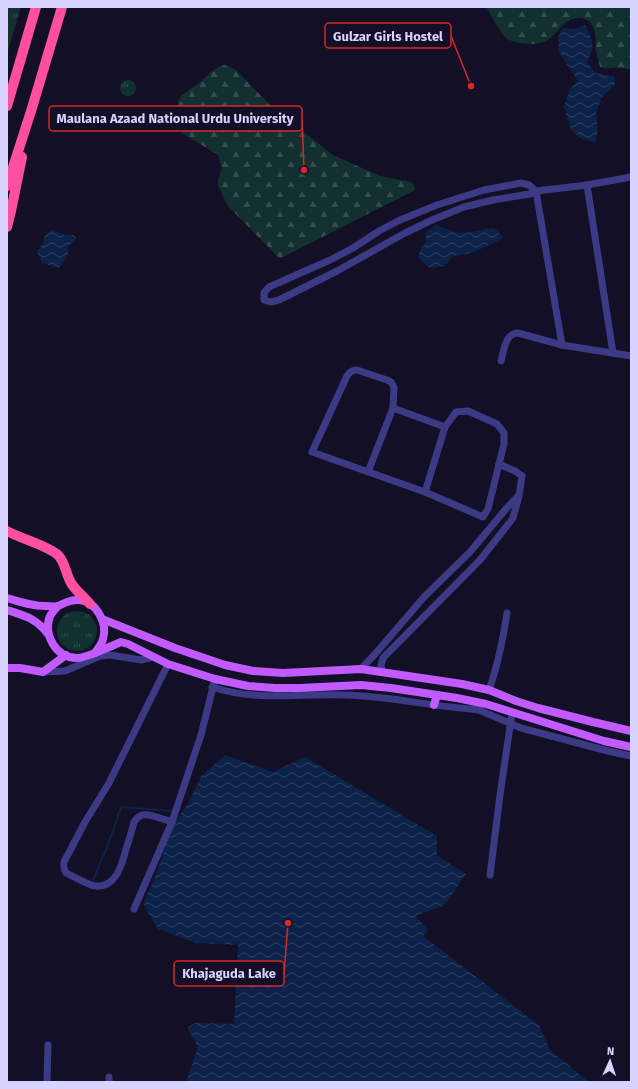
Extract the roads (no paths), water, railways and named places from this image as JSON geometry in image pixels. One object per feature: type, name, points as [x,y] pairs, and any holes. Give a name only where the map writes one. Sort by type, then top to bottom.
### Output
[{"type":"highway","points":[[8,103],[36,7]]},
{"type":"highway","points":[[7,186],[62,7]]},
{"type":"highway","points":[[7,227],[32,108]]},
{"type":"highway","points":[[7,531],[50,549],[58,555],[64,563],[72,583],[90,604]]},
{"type":"main road","points":[[7,598],[36,606],[58,606]]},
{"type":"main road","points":[[95,652],[103,639],[104,629],[98,610],[90,604],[79,600],[68,600],[58,606],[50,615],[48,627],[51,638],[53,645],[58,651],[72,657],[78,658],[95,652],[114,644],[122,642],[168,664],[214,683],[275,688],[361,685],[437,695],[482,703],[604,741],[631,747]]},
{"type":"main road","points":[[7,610],[35,620],[51,638]]},
{"type":"main road","points":[[102,620],[175,648],[225,665],[253,671],[283,672],[361,669],[462,684],[489,690],[538,708],[631,731]]},
{"type":"main road","points":[[7,668],[20,668],[43,672],[66,655]]},
{"type":"main road","points":[[434,705],[437,695]]},
{"type":"street","points":[[562,345],[536,191],[529,185],[520,183],[484,190],[437,205],[400,220],[330,260],[270,287],[264,293],[264,300],[271,302],[285,296],[337,272],[405,233],[464,207],[493,200],[530,194],[536,191],[587,185],[631,177]]},
{"type":"street","points":[[587,185],[613,353]]},
{"type":"street","points":[[501,361],[508,339],[514,333],[562,345],[631,356]]},
{"type":"street","points":[[368,472],[393,408],[394,387],[391,382],[357,370],[353,370],[347,376],[312,452],[368,472],[425,492],[483,517],[488,509],[505,438],[504,433],[497,424],[468,411],[456,412],[445,427],[425,492]]},
{"type":"street","points":[[393,408],[445,427]]},
{"type":"street","points":[[382,672],[381,665],[383,658],[480,560],[513,518],[522,476],[514,474],[498,466]]},
{"type":"street","points":[[361,669],[424,597],[470,552],[518,496]]},
{"type":"street","points":[[489,690],[493,679],[507,613]]},
{"type":"street","points":[[43,672],[65,671],[105,655],[141,660],[153,657]]},
{"type":"street","points":[[168,664],[109,783],[85,822],[64,862],[64,869],[66,873],[93,886],[105,884],[111,881],[118,872],[122,864],[134,822],[138,818],[142,815],[149,815],[172,822]]},
{"type":"street","points":[[134,908],[172,822],[201,735],[214,683],[237,693],[251,695],[276,697],[346,695],[365,696],[479,710],[521,728],[631,756]]},
{"type":"street","points":[[490,875],[512,713]]},
{"type":"street","points":[[47,1082],[48,1045]]},
{"type":"water","points":[[585,25],[591,37],[593,48],[587,62],[595,73],[615,77],[615,85],[602,97],[596,113],[598,130],[595,142],[583,140],[571,130],[564,107],[570,89],[578,81],[559,52],[558,37],[563,28],[576,29]]},
{"type":"water","points":[[436,225],[460,233],[494,228],[504,238],[472,253],[453,256],[445,266],[430,268],[418,258],[421,248],[426,242],[426,232]]},
{"type":"water","points":[[52,230],[65,235],[73,235],[77,238],[68,247],[68,255],[59,268],[42,263],[37,251],[43,244],[45,235]]},
{"type":"water","points":[[225,755],[273,772],[305,757],[437,836],[437,855],[466,874],[445,905],[415,916],[428,930],[423,936],[539,1025],[550,1050],[589,1082],[186,1082],[198,1047],[187,1028],[195,1023],[234,1024],[238,945],[196,943],[158,929],[143,904],[157,872],[172,826],[189,802],[201,776]]},
{"type":"waterway","points":[[93,880],[108,845],[121,807],[173,811]]},
{"type":"place","name":"Gulzar Girls Hostel","points":[[471,86]]},
{"type":"place","name":"Maulana Azaad National Urdu University","points":[[304,170]]},
{"type":"place","name":"Khajaguda Lake","points":[[288,923]]}]
